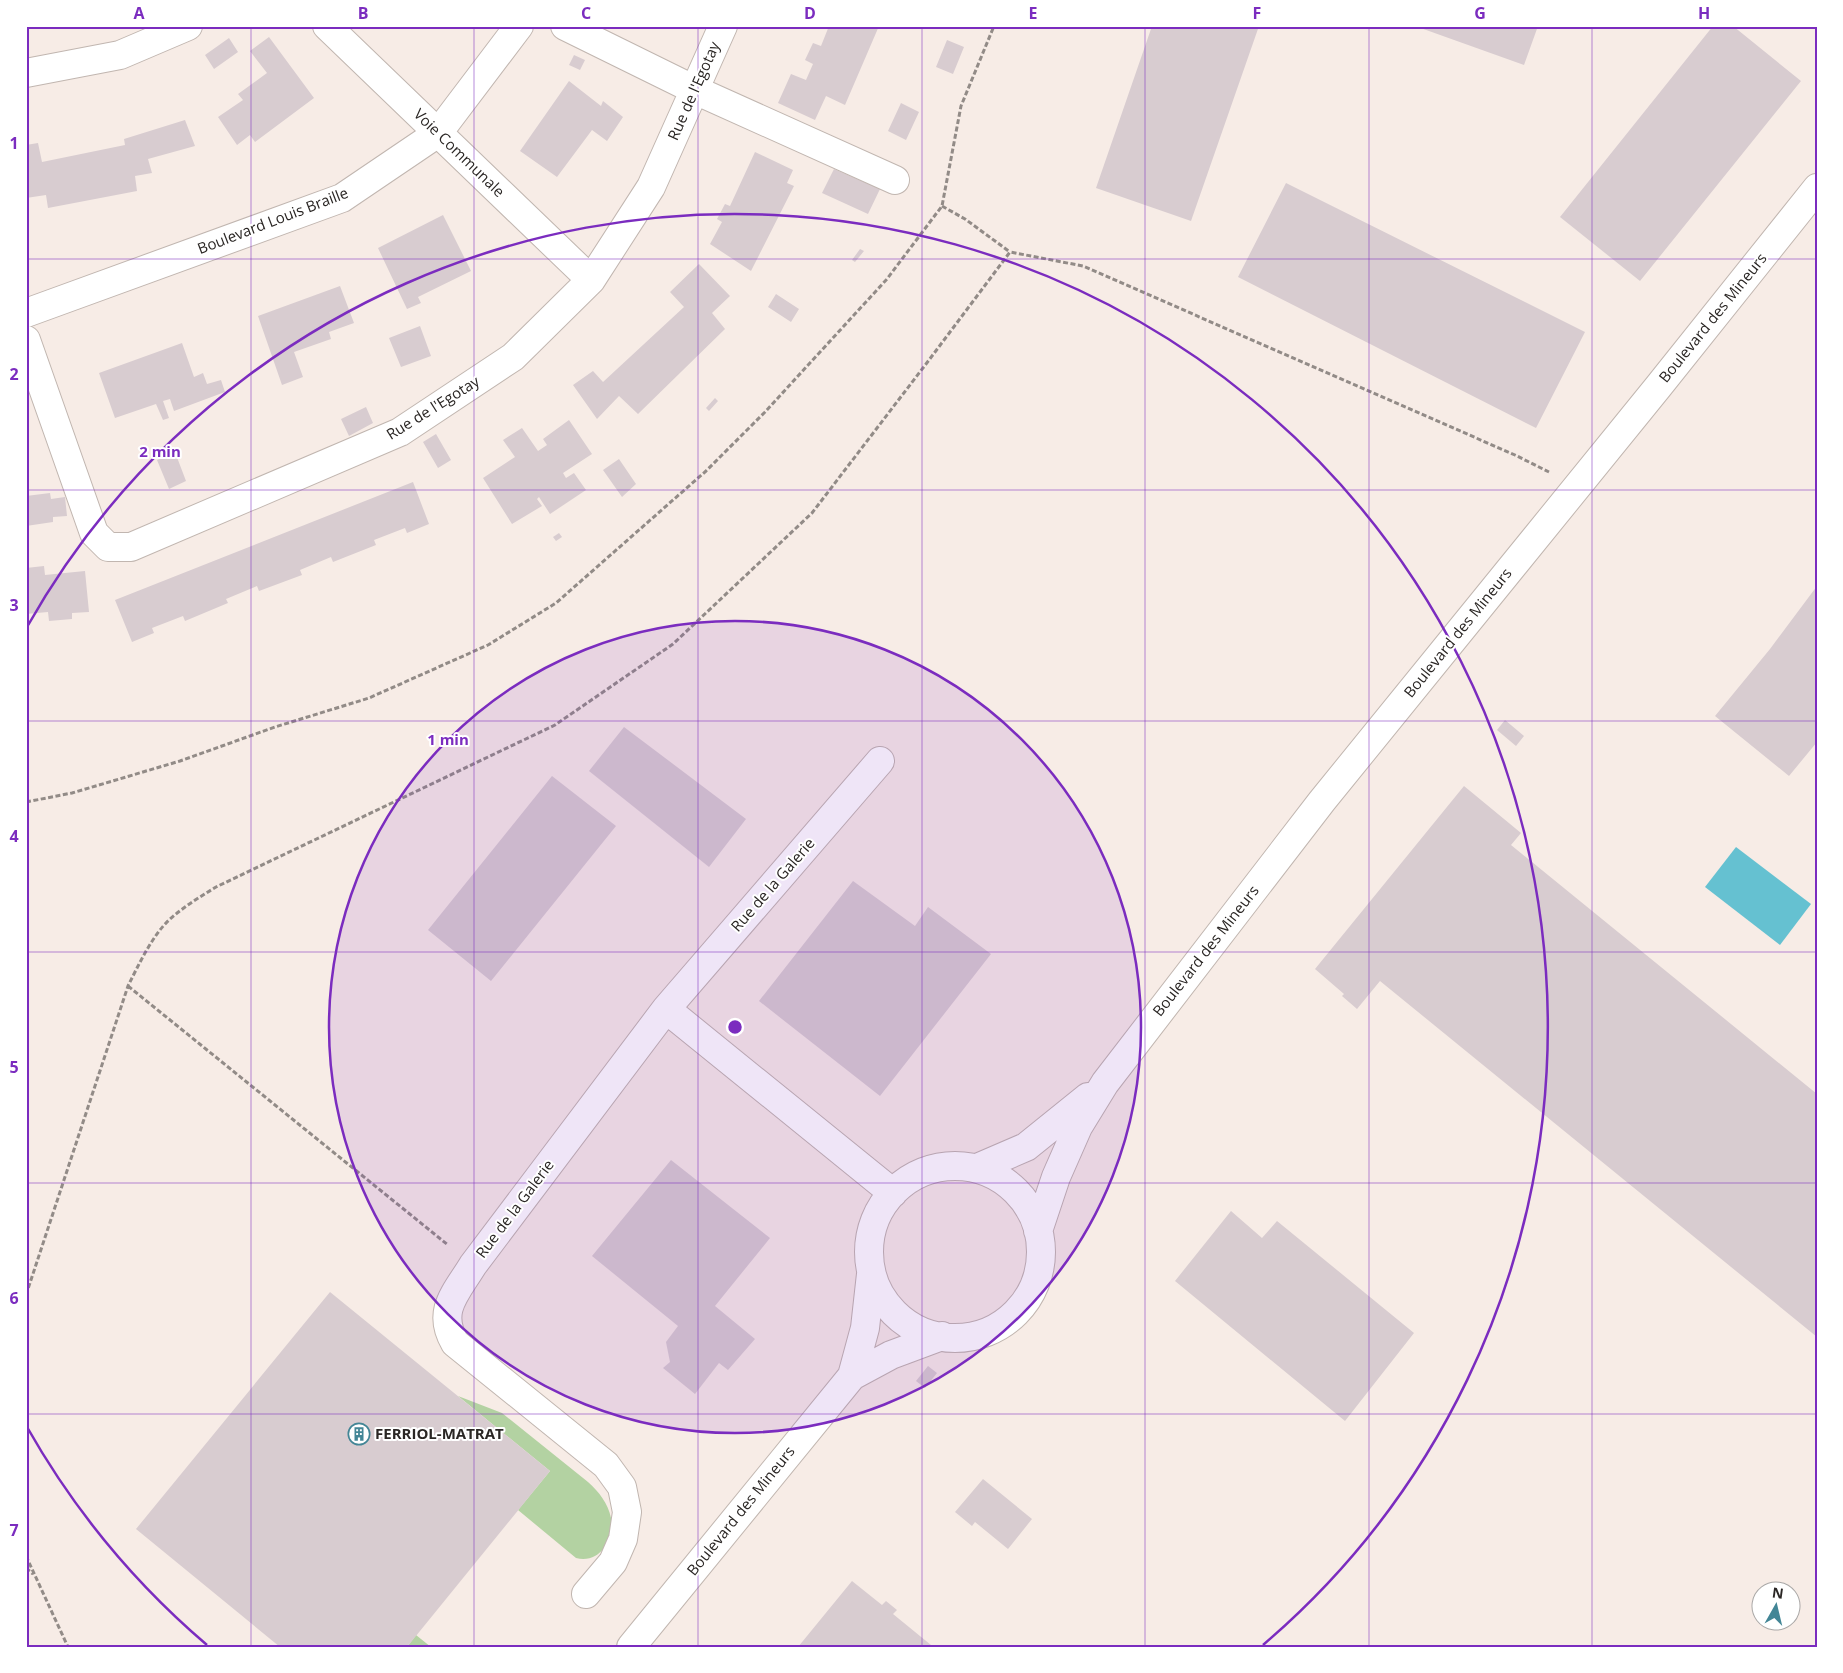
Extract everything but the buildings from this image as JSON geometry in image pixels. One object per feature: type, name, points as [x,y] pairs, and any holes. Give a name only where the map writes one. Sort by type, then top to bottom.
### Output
[{"type":"street","points":[[26,73],[120,55],[188,26]]},
{"type":"street","name":"Voie Communale","points":[[327,26],[591,280]]},
{"type":"street","name":"Boulevard Louis Braille","points":[[26,313],[342,198],[438,133],[519,26]]},
{"type":"street","points":[[565,26],[695,90],[895,180]]},
{"type":"street","name":"Rue de l'Egotay","points":[[26,340],[94,533],[108,547],[132,547],[400,432],[513,357],[591,280],[652,187],[723,26]]},
{"type":"street","name":"Boulevard des Mineurs","points":[[1038,1231],[1056,1177],[1078,1126],[1104,1083],[1322,801],[1817,188]]},
{"type":"street","name":"Rue de la Galerie","points":[[586,1594],[613,1562],[623,1539],[627,1512],[622,1487],[606,1464],[455,1344],[448,1332],[446,1318],[451,1301],[473,1265],[666,1009],[880,761]]},
{"type":"street","points":[[666,1009],[893,1193]]},
{"type":"street","name":"Boulevard des Mineurs","points":[[977,1168],[1026,1147],[1104,1083]]},
{"type":"street","points":[[953,1166],[977,1168],[1005,1181],[1017,1190],[1036,1218],[1042,1262],[1029,1300],[1008,1322],[994,1331],[960,1340],[917,1331],[892,1313],[879,1296],[867,1253],[872,1223],[880,1208],[899,1185],[923,1172],[953,1166]]},
{"type":"street","name":"Boulevard des Mineurs","points":[[852,1376],[865,1328],[872,1269]]},
{"type":"street","name":"Boulevard des Mineurs","points":[[631,1647],[852,1376],[891,1354],[942,1336]]},
{"type":"path","points":[[26,802],[72,792],[180,761],[369,698],[488,645],[556,603],[706,471],[765,412],[887,279],[942,206],[961,106],[994,26]]},
{"type":"path","points":[[942,206],[965,219],[1010,252],[1083,266],[1506,451],[1578,486]]},
{"type":"path","points":[[26,1295],[128,986],[145,953],[167,922],[190,903],[216,887],[555,725],[673,644],[812,513],[1010,252]]},
{"type":"path","points":[[128,986],[473,1265]]},
{"type":"path","points":[[26,1556],[68,1647]]},
{"type":"path","points":[[26,1568],[35,1576]]},
{"type":"green space","points":[[458,1396],[502,1413],[596,1490],[608,1507],[611,1518],[608,1542],[598,1554],[585,1559],[576,1558],[518,1510],[550,1471]]},
{"type":"green space","points":[[416,1635],[431,1647],[407,1647]]},
{"type":"water","points":[[1736,847],[1811,904],[1780,945],[1705,887]]},
{"type":"place","name":"FERRIOL-MATRAT","points":[[359,1434]]}]
